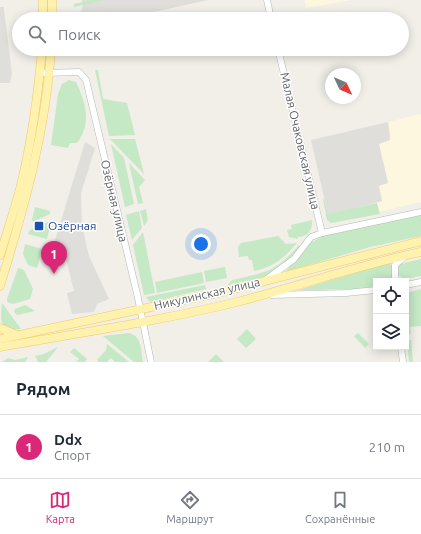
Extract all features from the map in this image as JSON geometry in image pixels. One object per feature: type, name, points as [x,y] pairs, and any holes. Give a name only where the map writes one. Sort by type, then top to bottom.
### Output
[{"type":"main road","points":[[43,0],[43,12]]},
{"type":"main road","points":[[52,0],[52,12]]},
{"type":"main road","points":[[0,255],[21,186],[28,152],[41,56]]},
{"type":"main road","points":[[0,286],[18,227],[37,152],[50,56]]},
{"type":"main road","points":[[261,283],[417,241]]},
{"type":"main road","points":[[262,295],[345,270],[416,253]]},
{"type":"main road","name":"Никулинская улица","points":[[0,339],[20,336],[261,283]]},
{"type":"main road","name":"Никулинская улица","points":[[0,347],[142,322],[262,295]]},
{"type":"main road","points":[[115,315],[119,315],[122,320],[121,324],[116,327]]},
{"type":"main road","points":[[0,328],[8,333],[20,336]]},
{"type":"street","points":[[267,0],[270,12]]},
{"type":"street","name":"Малая Очаковская улица","points":[[280,56],[322,233]]},
{"type":"street","name":"Озёрная улица","points":[[40,72],[79,72],[86,80],[151,362]]},
{"type":"street","name":"Никулинская улица","points":[[261,283],[294,259],[311,237],[322,233],[421,212]]},
{"type":"street","points":[[394,278],[394,265],[402,258],[416,253]]},
{"type":"street","points":[[409,284],[421,282]]},
{"type":"street","name":"Никулинская улица","points":[[262,295],[346,293],[373,290]]},
{"type":"street","points":[[401,350],[403,362]]},
{"type":"shaded area","points":[[82,0],[208,0],[154,12],[81,12],[83,5]]},
{"type":"shaded area","points":[[305,0],[351,0],[306,8]]},
{"type":"shaded area","points":[[0,7],[4,7],[12,74],[10,83],[0,83]]},
{"type":"shaded area","points":[[421,114],[421,202],[379,212],[377,203],[382,201],[378,185],[388,183],[379,144],[391,136],[388,122]]},
{"type":"shaded area","points":[[388,122],[390,140],[379,144],[388,183],[379,186],[382,201],[328,215],[311,140]]},
{"type":"shaded area","points":[[85,142],[95,148],[81,193],[82,226],[89,256],[109,299],[97,304],[94,312],[72,314],[67,293],[74,291],[64,246],[57,248],[55,240]]},
{"type":"green space","points":[[91,0],[105,0],[74,7],[74,4]]},
{"type":"green space","points":[[95,70],[98,70],[103,99],[127,103],[135,135],[109,136]]},
{"type":"green space","points":[[69,80],[76,82],[80,90],[85,106],[86,121],[82,136],[77,143],[70,143],[68,148],[51,145],[58,94],[62,84]]},
{"type":"green space","points":[[110,139],[135,139],[144,174]]},
{"type":"green space","points":[[111,144],[124,158],[134,204],[125,207]]},
{"type":"green space","points":[[129,163],[145,180],[139,187],[143,203],[138,204]]},
{"type":"green space","points":[[323,199],[328,214],[377,203],[380,214],[331,223],[327,220]]},
{"type":"green space","points":[[35,207],[50,211],[50,214],[33,222],[32,220]]},
{"type":"green space","points":[[146,209],[148,220],[144,226],[140,211]]},
{"type":"green space","points":[[139,211],[142,228],[132,240],[126,215]]},
{"type":"green space","points":[[421,215],[421,236],[370,247],[285,272],[312,242],[323,236]]},
{"type":"green space","points":[[312,220],[311,229],[305,236],[298,237],[298,239],[289,237],[287,230],[292,229],[291,225]]},
{"type":"green space","points":[[48,222],[50,226],[47,239],[28,234],[30,230]]},
{"type":"green space","points":[[143,232],[155,293],[144,295],[133,245]]},
{"type":"green space","points":[[278,236],[286,244],[297,243],[288,253],[273,264],[254,271],[252,260],[249,260],[248,256],[239,257],[238,247],[241,243]]},
{"type":"green space","points":[[25,244],[42,249],[37,268],[28,265],[23,254]]},
{"type":"green space","points":[[299,245],[300,250],[274,274],[226,287],[232,280],[262,273],[276,266]]},
{"type":"green space","points":[[421,259],[421,276],[403,278],[397,274],[398,266],[400,264]]},
{"type":"green space","points":[[389,263],[392,266],[392,278],[373,278],[373,286],[356,289],[298,290]]},
{"type":"green space","points":[[225,267],[227,278],[206,282],[204,271]]},
{"type":"green space","points":[[18,268],[24,270],[33,289],[30,299],[13,304],[7,302],[7,299]]},
{"type":"green space","points":[[202,272],[204,283],[157,293],[155,282]]},
{"type":"green space","points":[[205,285],[206,289],[151,302],[146,297]]},
{"type":"green space","points":[[421,289],[421,326],[410,327],[411,334],[409,334],[409,292]]},
{"type":"green space","points":[[2,303],[21,329],[9,329],[5,327],[1,316]]},
{"type":"green space","points":[[25,305],[35,311],[17,315],[14,312],[15,309]]},
{"type":"green space","points":[[247,329],[256,339],[246,348],[237,339]]},
{"type":"green space","points":[[129,333],[136,337],[139,341],[143,362],[134,362],[103,336]]},
{"type":"green space","points":[[358,333],[369,344],[365,348],[354,336]]},
{"type":"green space","points":[[409,340],[411,340],[413,362],[409,362],[408,350]]},
{"type":"green space","points":[[107,344],[129,362],[115,362],[111,358],[107,362],[99,362],[97,360],[106,350]]},
{"type":"green space","points":[[58,347],[46,362],[38,362],[35,356],[44,354]]},
{"type":"green space","points":[[74,348],[87,359],[85,362],[76,362],[79,359],[70,352]]},
{"type":"green space","points":[[216,354],[224,362],[208,362]]},
{"type":"green space","points":[[28,357],[25,362],[2,362],[8,358],[15,360]]},
{"type":"place","name":"Озёрная","points":[[39,226]]},
{"type":"place","name":"Ddx","points":[[54,274]]}]
